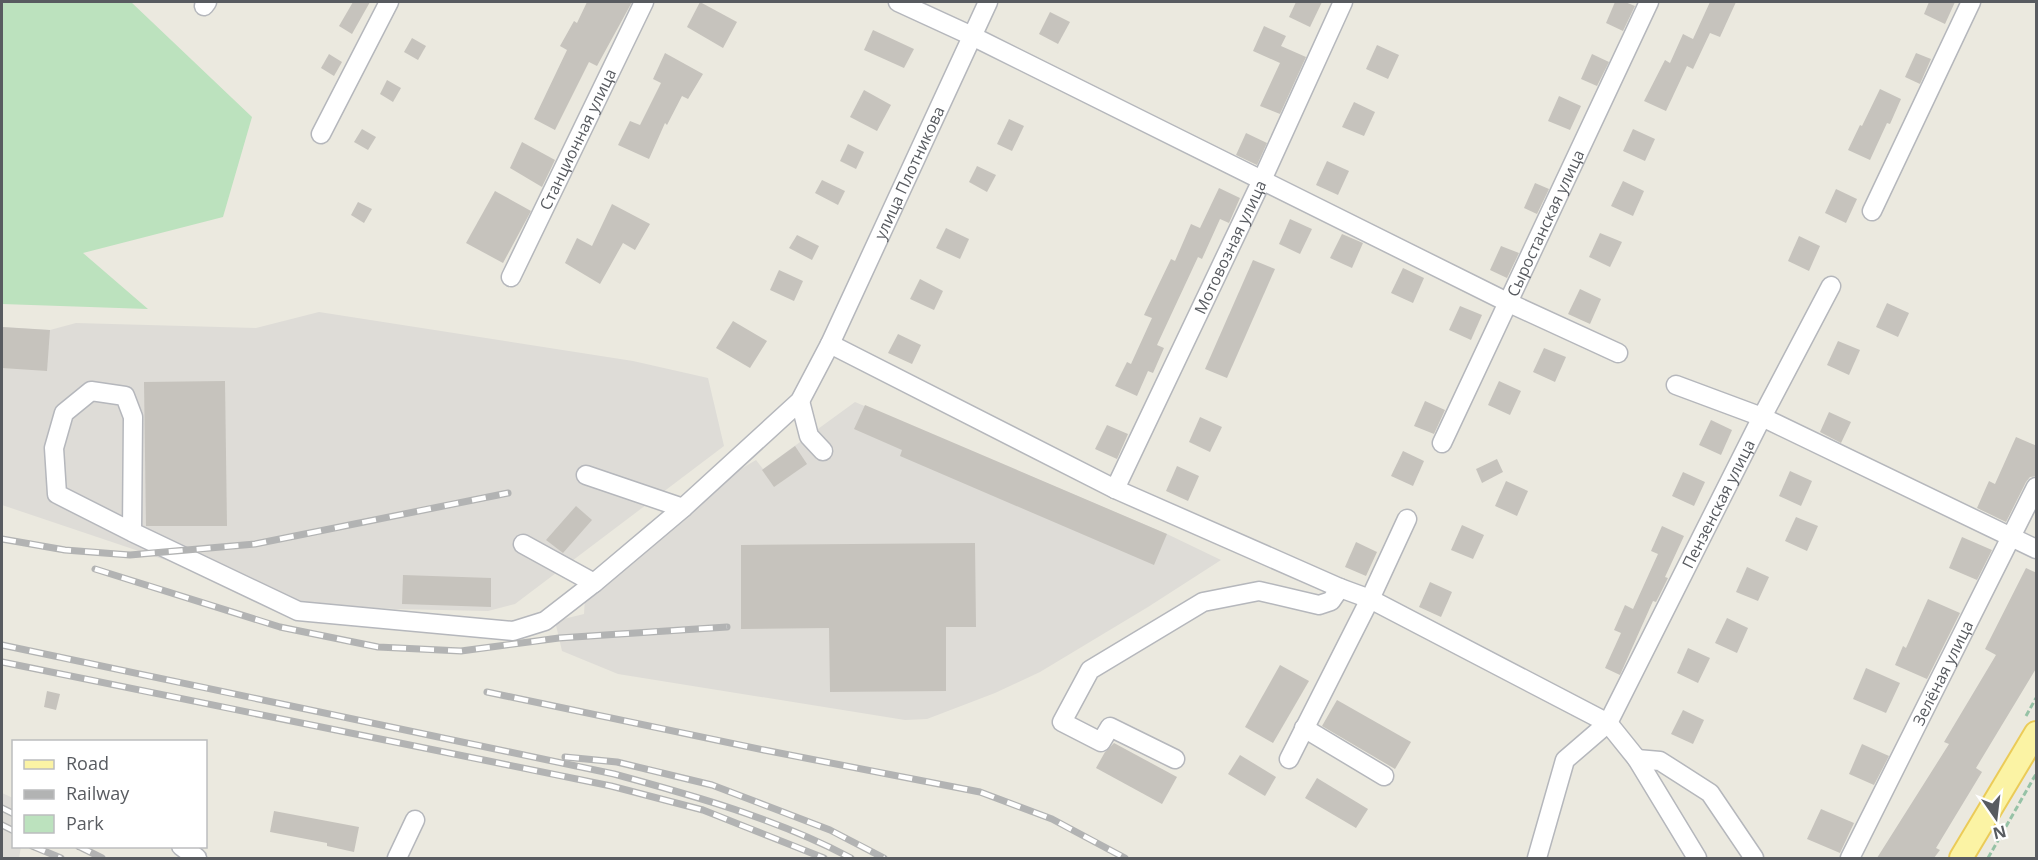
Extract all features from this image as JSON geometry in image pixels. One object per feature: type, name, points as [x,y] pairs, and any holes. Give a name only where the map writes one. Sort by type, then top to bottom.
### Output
[{"type":"main road","points":[[1961,858],[2031,725]]},
{"type":"street","points":[[321,134],[389,2]]},
{"type":"street","name":"Станционная улица","points":[[512,277],[644,2]]},
{"type":"street","points":[[898,2],[972,36],[1507,302],[1618,353]]},
{"type":"street","name":"улица Плотникова","points":[[132,532],[133,417],[125,396],[91,391],[64,413],[54,448],[57,494],[132,532],[297,611],[513,631],[545,621],[683,508],[800,401],[830,344],[988,2]]},
{"type":"street","name":"Мотовозная улица","points":[[1115,489],[1262,180],[1343,2]]},
{"type":"street","name":"Сыростанская улица","points":[[1442,443],[1649,2]]},
{"type":"street","points":[[1872,211],[1971,2]]},
{"type":"street","name":"Пензенская улица","points":[[1608,723],[1762,417],[1831,286]]},
{"type":"street","points":[[830,344],[1115,489],[1370,599],[1608,723],[1637,759],[1697,858]]},
{"type":"street","points":[[1676,385],[1762,417],[2037,549]]},
{"type":"street","points":[[800,401],[809,436],[823,451]]},
{"type":"street","points":[[586,475],[683,508]]},
{"type":"street","name":"Зелёная улица","points":[[1850,858],[2037,487]]},
{"type":"street","points":[[1289,759],[1370,599],[1407,519]]},
{"type":"street","points":[[523,544],[594,583]]},
{"type":"street","points":[[1174,759],[1110,727],[1101,742],[1062,722],[1090,670],[1203,602],[1259,591],[1319,605],[1331,601],[1340,588]]},
{"type":"street","points":[[1537,858],[1565,760],[1608,723]]},
{"type":"street","points":[[1304,728],[1384,776]]},
{"type":"street","points":[[1637,759],[1660,760],[1710,793],[1754,858]]},
{"type":"street","points":[[397,858],[415,820]]},
{"type":"street","points":[[184,848],[196,858]]},
{"type":"path","points":[[2031,725],[2037,698]]},
{"type":"path","points":[[1988,858],[2037,774]]},
{"type":"shaded area","points":[[319,312],[633,361],[708,378],[724,446],[515,604],[488,611],[395,609],[293,603],[2,505],[2,327],[50,330],[76,323],[256,328]]},
{"type":"shaded area","points":[[855,402],[1167,534],[1221,560],[1040,672],[995,693],[927,719],[905,720],[618,674],[562,651],[555,621],[584,614],[586,582],[647,524],[756,460],[763,469]]},
{"type":"shaded area","points":[[2,793],[12,798],[12,848],[21,848],[19,858],[2,858]]},
{"type":"green space","points":[[2,2],[131,2],[252,117],[223,217],[83,253],[148,309],[2,304]]},
{"type":"building","points":[[353,2],[370,2],[352,34],[339,26]]},
{"type":"building","points":[[587,2],[632,2],[597,66],[589,62],[555,130],[534,119],[567,50],[560,46],[574,21],[577,23]]},
{"type":"building","points":[[700,2],[737,22],[723,48],[687,27]]},
{"type":"building","points":[[1296,2],[1322,2],[1310,27],[1289,17]]},
{"type":"building","points":[[1615,2],[1625,2],[1635,6],[1623,31],[1606,23]]},
{"type":"building","points":[[1710,2],[1736,2],[1720,37],[1710,33],[1693,69],[1687,66],[1666,111],[1644,101],[1665,60],[1670,63],[1683,34],[1693,39]]},
{"type":"building","points":[[1929,2],[1955,2],[1945,24],[1924,14]]},
{"type":"building","points":[[1050,12],[1070,22],[1058,44],[1039,34]]},
{"type":"building","points":[[1264,26],[1286,36],[1281,46],[1306,57],[1280,114],[1260,106],[1280,63],[1253,51]]},
{"type":"building","points":[[873,30],[914,49],[904,68],[864,50]]},
{"type":"building","points":[[412,38],[426,46],[418,60],[404,52]]},
{"type":"building","points":[[1377,45],[1399,55],[1388,79],[1366,69]]},
{"type":"building","points":[[665,53],[703,74],[688,99],[682,96],[667,125],[665,123],[649,159],[618,145],[630,121],[640,125],[661,83],[653,79]]},
{"type":"building","points":[[1916,53],[1931,59],[1920,84],[1905,77]]},
{"type":"building","points":[[329,54],[342,62],[334,76],[321,68]]},
{"type":"building","points":[[1592,54],[1609,62],[1597,86],[1581,79]]},
{"type":"building","points":[[387,80],[401,88],[393,102],[380,94]]},
{"type":"building","points":[[1880,89],[1901,99],[1870,160],[1848,150]]},
{"type":"building","points":[[864,90],[891,105],[877,131],[850,117]]},
{"type":"building","points":[[1559,96],[1581,106],[1570,130],[1548,121]]},
{"type":"building","points":[[1354,102],[1375,112],[1364,136],[1342,127]]},
{"type":"building","points":[[1009,119],[1024,126],[1012,151],[997,144]]},
{"type":"building","points":[[362,129],[376,137],[368,150],[354,142]]},
{"type":"building","points":[[1633,129],[1655,139],[1645,161],[1623,151]]},
{"type":"building","points":[[1246,133],[1267,143],[1257,165],[1236,155]]},
{"type":"building","points":[[522,142],[555,160],[542,187],[510,168]]},
{"type":"building","points":[[848,144],[864,152],[856,169],[840,161]]},
{"type":"building","points":[[1327,161],[1349,171],[1338,195],[1316,185]]},
{"type":"building","points":[[977,166],[996,175],[987,192],[969,182]]},
{"type":"building","points":[[822,180],[845,191],[838,205],[815,193]]},
{"type":"building","points":[[1623,181],[1644,191],[1633,216],[1611,206]]},
{"type":"building","points":[[1535,183],[1549,189],[1537,214],[1524,208]]},
{"type":"building","points":[[1219,188],[1240,198],[1229,223],[1220,219],[1202,259],[1198,257],[1157,345],[1164,348],[1153,373],[1148,371],[1137,396],[1115,386],[1127,362],[1131,364],[1152,318],[1144,315],[1171,259],[1175,261],[1191,224],[1200,228]]},
{"type":"building","points":[[1836,189],[1857,199],[1846,223],[1825,213]]},
{"type":"building","points":[[495,191],[531,211],[503,263],[466,243]]},
{"type":"building","points":[[358,202],[372,209],[364,223],[351,215]]},
{"type":"building","points":[[612,204],[650,224],[635,250],[623,243],[600,284],[565,263],[577,238],[592,246]]},
{"type":"building","points":[[1290,219],[1312,229],[1300,254],[1279,244]]},
{"type":"building","points":[[946,228],[969,239],[960,259],[936,248]]},
{"type":"building","points":[[1600,233],[1622,242],[1610,267],[1589,257]]},
{"type":"building","points":[[1342,234],[1363,243],[1352,268],[1330,258]]},
{"type":"building","points":[[797,235],[819,246],[812,260],[789,248]]},
{"type":"building","points":[[1799,236],[1820,246],[1809,271],[1788,261]]},
{"type":"building","points":[[1501,246],[1519,253],[1507,278],[1490,270]]},
{"type":"building","points":[[1253,260],[1275,269],[1227,378],[1205,369]]},
{"type":"building","points":[[1403,268],[1424,278],[1413,303],[1391,293]]},
{"type":"building","points":[[779,270],[803,281],[794,301],[770,290]]},
{"type":"building","points":[[920,279],[943,291],[934,310],[910,299]]},
{"type":"building","points":[[1580,289],[1601,299],[1590,324],[1568,314]]},
{"type":"building","points":[[1887,303],[1909,313],[1898,337],[1876,327]]},
{"type":"building","points":[[1460,306],[1482,315],[1471,340],[1449,330]]},
{"type":"building","points":[[733,321],[767,341],[750,368],[716,348]]},
{"type":"building","points":[[2,327],[50,330],[47,371],[2,368]]},
{"type":"building","points":[[898,334],[921,345],[912,364],[888,353]]},
{"type":"building","points":[[1838,341],[1860,350],[1849,375],[1827,365]]},
{"type":"building","points":[[1544,348],[1566,357],[1555,382],[1533,372]]},
{"type":"building","points":[[225,381],[227,526],[146,526],[144,382]]},
{"type":"building","points":[[1499,381],[1521,391],[1510,415],[1488,405]]},
{"type":"building","points":[[1425,401],[1445,410],[1434,434],[1414,426]]},
{"type":"building","points":[[865,405],[1167,534],[1154,565],[900,456],[902,450],[854,429]]},
{"type":"building","points":[[1829,412],[1851,422],[1841,443],[1820,432]]},
{"type":"building","points":[[1200,417],[1222,427],[1210,452],[1189,442]]},
{"type":"building","points":[[1711,420],[1732,430],[1721,455],[1699,445]]},
{"type":"building","points":[[1107,425],[1128,434],[1117,459],[1095,449]]},
{"type":"building","points":[[2016,437],[2037,446],[2037,476],[2030,477],[2026,482],[2006,522],[1977,508],[1989,481],[1995,484]]},
{"type":"building","points":[[795,446],[807,464],[774,487],[762,470]]},
{"type":"building","points":[[1403,451],[1424,461],[1413,486],[1391,476]]},
{"type":"building","points":[[1497,459],[1503,472],[1482,483],[1476,469]]},
{"type":"building","points":[[1177,466],[1199,476],[1188,501],[1166,491]]},
{"type":"building","points":[[1790,471],[1812,481],[1801,506],[1779,496]]},
{"type":"building","points":[[1683,472],[1705,482],[1694,506],[1672,496]]},
{"type":"building","points":[[1506,481],[1528,491],[1517,516],[1495,506]]},
{"type":"building","points":[[576,506],[592,520],[563,553],[546,540]]},
{"type":"building","points":[[1796,517],[1818,526],[1807,551],[1785,541]]},
{"type":"building","points":[[1462,525],[1484,535],[1473,559],[1451,550]]},
{"type":"building","points":[[1662,526],[1684,536],[1665,577],[1668,578],[1656,602],[1653,601],[1620,675],[1605,668],[1621,633],[1614,630],[1625,605],[1633,609],[1658,554],[1651,551]]},
{"type":"building","points":[[1962,537],[1992,550],[1977,580],[1949,568]]},
{"type":"building","points":[[1356,542],[1377,552],[1366,576],[1345,567]]},
{"type":"building","points":[[975,543],[976,627],[946,627],[946,691],[830,692],[829,628],[741,629],[741,545]]},
{"type":"building","points":[[1747,567],[1769,577],[1758,601],[1736,592]]},
{"type":"building","points":[[2026,568],[2037,573],[2037,667],[1976,768],[1982,772],[1936,848],[1940,850],[1934,858],[1877,858],[1949,744],[1944,742],[1996,655],[1985,649]]},
{"type":"building","points":[[403,575],[491,578],[491,607],[402,604]]},
{"type":"building","points":[[1430,582],[1452,592],[1441,617],[1419,607]]},
{"type":"building","points":[[1928,599],[1960,613],[1927,679],[1895,665],[1903,646],[1906,648]]},
{"type":"building","points":[[1727,618],[1748,628],[1737,653],[1715,643]]},
{"type":"building","points":[[1688,648],[1710,658],[1698,683],[1677,673]]},
{"type":"building","points":[[1280,665],[1309,681],[1273,743],[1245,727]]},
{"type":"building","points":[[1866,668],[1900,683],[1886,713],[1853,699]]},
{"type":"building","points":[[47,691],[60,694],[56,710],[44,707]]},
{"type":"building","points":[[1337,700],[1411,742],[1395,769],[1322,726]]},
{"type":"building","points":[[1683,710],[1704,720],[1693,744],[1671,734]]},
{"type":"building","points":[[1114,743],[1177,777],[1162,804],[1096,768],[1105,752]]},
{"type":"building","points":[[1862,744],[1889,756],[1874,785],[1849,774]]},
{"type":"building","points":[[1240,755],[1276,777],[1265,796],[1228,774]]},
{"type":"building","points":[[1317,778],[1368,809],[1356,828],[1305,798]]},
{"type":"building","points":[[1821,809],[1854,823],[1840,853],[1807,839]]},
{"type":"building","points":[[274,811],[359,827],[354,852],[327,846],[327,843],[270,832]]},
{"type":"railway","points":[[2,539],[65,550],[130,555],[255,544],[508,493]]},
{"type":"railway","points":[[95,569],[280,627],[378,647],[461,651],[559,638],[727,627]]},
{"type":"railway","points":[[2,645],[614,774],[765,820],[851,858]]},
{"type":"railway","points":[[2,662],[611,786],[703,810],[824,858]]},
{"type":"railway","points":[[487,692],[980,792],[1052,819],[1125,858]]},
{"type":"railway","points":[[565,757],[617,762],[712,785],[830,830],[884,858]]},
{"type":"railway","points":[[2,808],[12,813]]},
{"type":"railway","points":[[2,825],[12,830]]},
{"type":"railway","points":[[37,848],[61,858]]},
{"type":"railway","points":[[82,848],[102,858]]}]
